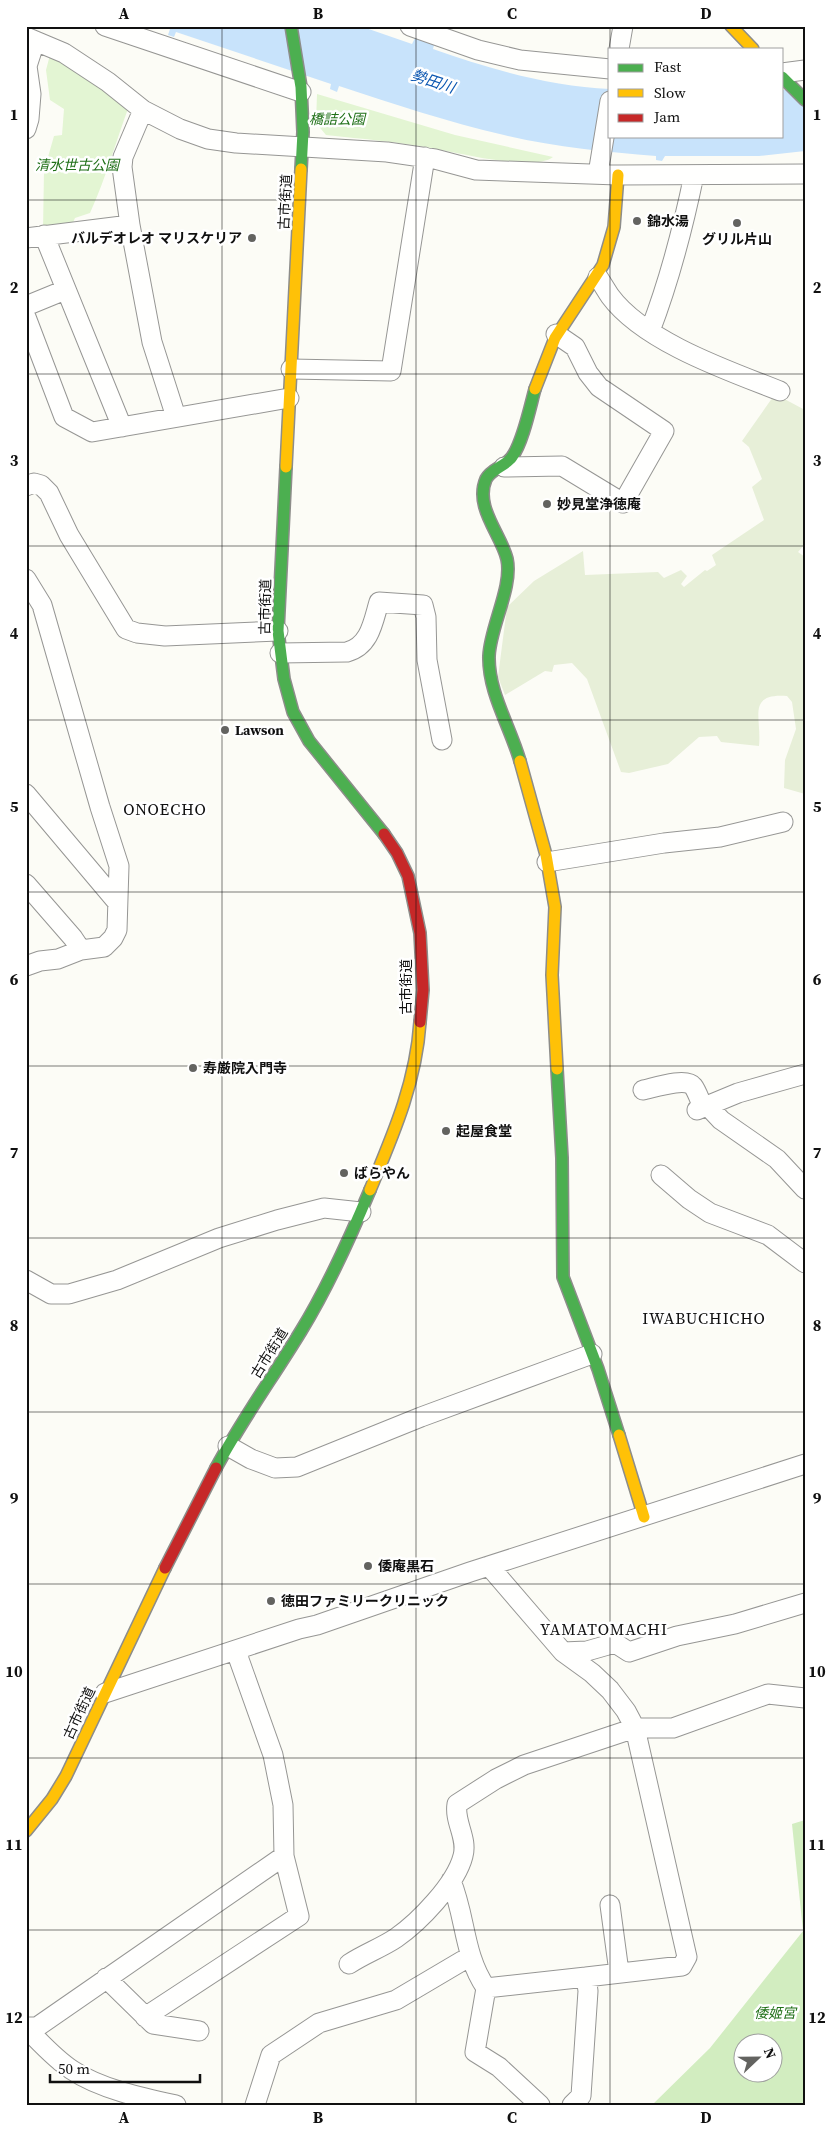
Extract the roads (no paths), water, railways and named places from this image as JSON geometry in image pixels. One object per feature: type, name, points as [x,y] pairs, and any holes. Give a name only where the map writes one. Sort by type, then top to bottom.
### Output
[{"type":"street","points":[[105,26],[301,90]]},
{"type":"street","name":"古市街道","points":[[26,1831],[52,1799],[66,1776],[180,1536],[228,1446],[319,1298],[361,1212],[401,1116],[414,1066],[420,1028],[423,990],[420,933],[408,876],[397,853],[383,833],[309,741],[293,712],[284,679],[280,653],[278,631],[303,145],[301,90],[291,26]]},
{"type":"street","points":[[619,48],[624,26]]},
{"type":"street","points":[[731,26],[753,48]]},
{"type":"street","points":[[412,27],[478,50],[520,60],[608,69]]},
{"type":"street","points":[[26,129],[29,119],[31,94],[27,66],[31,39],[64,53],[108,82],[143,110],[180,129],[208,139],[236,143],[362,149],[424,157],[476,170],[599,169],[618,175],[805,174]]},
{"type":"street","points":[[805,70],[784,77],[805,100]]},
{"type":"street","points":[[143,110],[123,157],[122,167],[130,226],[152,342],[176,417]]},
{"type":"street","points":[[599,169],[608,113]]},
{"type":"street","points":[[291,369],[391,371],[424,157]]},
{"type":"street","points":[[504,467],[514,454],[537,381],[556,334],[598,277],[605,262],[610,241],[618,175]]},
{"type":"street","points":[[650,331],[667,288],[682,233],[694,175]]},
{"type":"street","points":[[122,427],[66,290],[35,237],[130,226]]},
{"type":"street","points":[[598,277],[611,297],[625,312],[650,331],[700,359],[780,392]]},
{"type":"street","points":[[26,306],[66,290]]},
{"type":"street","points":[[26,317],[64,417],[92,432],[289,398]]},
{"type":"street","points":[[556,334],[575,347],[588,373],[598,387],[664,431],[623,503],[562,466],[504,467],[488,475],[484,499],[486,512],[507,559],[508,567],[506,585],[489,654],[490,680],[514,740],[547,862],[555,907],[552,975],[562,1158],[562,1277],[592,1354],[644,1517]]},
{"type":"street","points":[[26,486],[34,483],[41,485],[49,493],[69,535],[126,629],[136,634],[165,636],[278,631]]},
{"type":"street","points":[[26,579],[42,606],[119,866],[117,930],[113,938],[104,946],[81,950],[58,959],[40,961],[26,966]]},
{"type":"street","points":[[280,653],[347,652],[356,650],[369,634],[379,602],[423,605],[426,617],[427,660],[442,740]]},
{"type":"street","points":[[26,794],[117,902]]},
{"type":"street","points":[[547,862],[664,843],[720,837],[783,822]]},
{"type":"street","points":[[26,884],[74,938],[81,950]]},
{"type":"street","points":[[702,1108],[745,1091],[805,1074]]},
{"type":"street","points":[[643,1090],[689,1082],[693,1086],[702,1108],[776,1159],[805,1190]]},
{"type":"street","points":[[661,1175],[689,1199],[710,1213],[768,1235],[805,1264]]},
{"type":"street","points":[[26,1280],[51,1294],[69,1294],[117,1280],[219,1238],[277,1220],[324,1208],[361,1212]]},
{"type":"street","points":[[228,1446],[251,1459],[275,1468],[297,1467],[421,1417],[592,1354]]},
{"type":"street","points":[[104,1693],[805,1464]]},
{"type":"street","points":[[486,1988],[682,1966],[687,1957],[636,1728],[610,1690],[592,1673],[563,1652],[489,1566]]},
{"type":"street","points":[[563,1652],[587,1651],[615,1643],[630,1652],[677,1636],[735,1624],[805,1603]]},
{"type":"street","points":[[145,2017],[299,1916],[284,1856],[283,1805],[272,1755],[236,1650]]},
{"type":"street","points":[[349,1964],[398,1937],[433,1903],[451,1881],[464,1856],[464,1839],[455,1813],[457,1804],[496,1778],[524,1764],[636,1728],[673,1728],[768,1694],[805,1698]]},
{"type":"street","points":[[26,2027],[37,2027],[284,1856]]},
{"type":"street","points":[[451,1881],[458,1899],[468,1951],[486,1988],[475,2052],[499,2067],[540,2105]]},
{"type":"street","points":[[610,1905],[619,1972]]},
{"type":"street","points":[[255,2105],[271,2055],[319,2023],[396,2000],[462,1961],[471,1958]]},
{"type":"street","points":[[572,2105],[581,2096],[588,1991],[586,1977]]},
{"type":"street","points":[[106,1978],[153,2024],[199,2031]]},
{"type":"street","points":[[26,2027],[48,2051],[73,2070],[100,2084],[176,2105]]},
{"type":"water","name":"勢田川","points":[[162,26],[360,26],[412,44],[416,36],[435,41],[433,49],[498,70],[565,84],[608,89],[608,138],[784,138],[784,90],[805,88],[805,151],[759,156],[665,156],[662,161],[656,160],[656,156],[542,143],[442,119],[339,86],[337,92],[330,89],[331,84],[176,32],[174,37],[168,35],[170,29]]},
{"type":"place","name":"錦水湯","points":[[637,221]]},
{"type":"place","name":"グリル片山","points":[[737,223]]},
{"type":"place","name":"バルデオレオ マリスケリア","points":[[252,238]]},
{"type":"place","name":"妙見堂浄徳庵","points":[[547,504]]},
{"type":"place","name":"Lawson","points":[[225,730]]},
{"type":"place","name":"寿厳院入門寺","points":[[193,1068]]},
{"type":"place","name":"起屋食堂","points":[[446,1131]]},
{"type":"place","name":"ばらやん","points":[[344,1173]]},
{"type":"place","name":"倭庵黒石","points":[[368,1566]]},
{"type":"place","name":"徳田ファミリークリニック","points":[[271,1601]]},
{"type":"district","name":"ONOECHO","points":[[165,809]]},
{"type":"district","name":"IWABUCHICHO","points":[[704,1318]]},
{"type":"district","name":"YAMATOMACHI","points":[[604,1629]]},
{"type":"park label","name":"橋詰公園","points":[[337,119]]},
{"type":"park label","name":"清水世古公園","points":[[77,165]]},
{"type":"park label","name":"倭姬宮","points":[[775,2013]]}]
